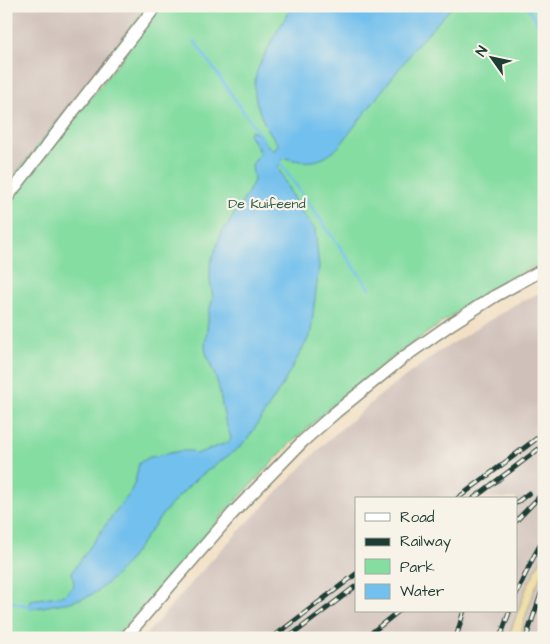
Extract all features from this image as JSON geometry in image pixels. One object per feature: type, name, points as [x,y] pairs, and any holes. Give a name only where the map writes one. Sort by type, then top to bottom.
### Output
[{"type":"street","points":[[6,199],[156,6]]},
{"type":"street","points":[[125,638],[232,514],[296,448],[329,418],[404,358],[451,324],[495,296],[544,269]]},
{"type":"shaded area","points":[[6,6],[147,6],[6,186]]},
{"type":"shaded area","points":[[544,291],[544,553],[526,589],[518,611],[518,497],[355,497],[355,612],[518,612],[508,638],[143,638],[217,554],[326,442],[383,393],[437,353],[514,305]]},
{"type":"shaded area","points":[[544,570],[544,613],[537,638],[520,638],[534,591]]},
{"type":"green space","points":[[147,6],[152,6],[6,193],[6,186]]},
{"type":"green space","name":"De Kuifeend","points":[[163,6],[544,6],[544,261],[512,277],[464,307],[394,356],[337,401],[287,447],[232,505],[115,638],[6,638],[6,206]]},
{"type":"sand","points":[[544,553],[544,570],[534,591],[520,638],[508,638],[518,612],[526,589]]},
{"type":"water","points":[[293,6],[453,6],[413,49],[335,150],[329,155],[316,160],[300,161],[284,158],[278,167],[299,210],[315,229],[319,267],[311,331],[307,341],[280,389],[249,437],[240,447],[195,480],[180,495],[162,515],[124,567],[98,591],[87,597],[70,602],[31,609],[30,600],[64,595],[74,586],[72,572],[129,495],[135,482],[139,463],[150,457],[180,451],[192,451],[196,454],[229,442],[231,438],[225,420],[218,384],[205,346],[209,311],[213,298],[210,265],[222,231],[245,198],[254,181],[252,165],[260,152],[249,134],[250,130],[257,134],[274,151],[278,144],[263,121],[257,103],[255,84],[261,62]]},
{"type":"waterway","points":[[527,6],[544,32]]},
{"type":"waterway","points":[[195,42],[264,141]]},
{"type":"waterway","points":[[278,160],[369,288]]},
{"type":"waterway","points":[[6,601],[34,607]]},
{"type":"waterway","points":[[6,634],[9,638]]},
{"type":"railway","points":[[459,497],[544,433]]},
{"type":"railway","points":[[475,497],[544,445]]},
{"type":"railway","points":[[518,519],[544,492]]},
{"type":"railway","points":[[518,501],[529,493]]},
{"type":"railway","points":[[518,590],[544,538]]},
{"type":"railway","points":[[272,638],[355,575]]},
{"type":"railway","points":[[526,638],[544,585]]},
{"type":"railway","points":[[288,638],[355,587]]},
{"type":"railway","points":[[365,638],[398,612]]},
{"type":"railway","points":[[456,638],[463,612]]},
{"type":"railway","points":[[500,638],[509,612]]}]
